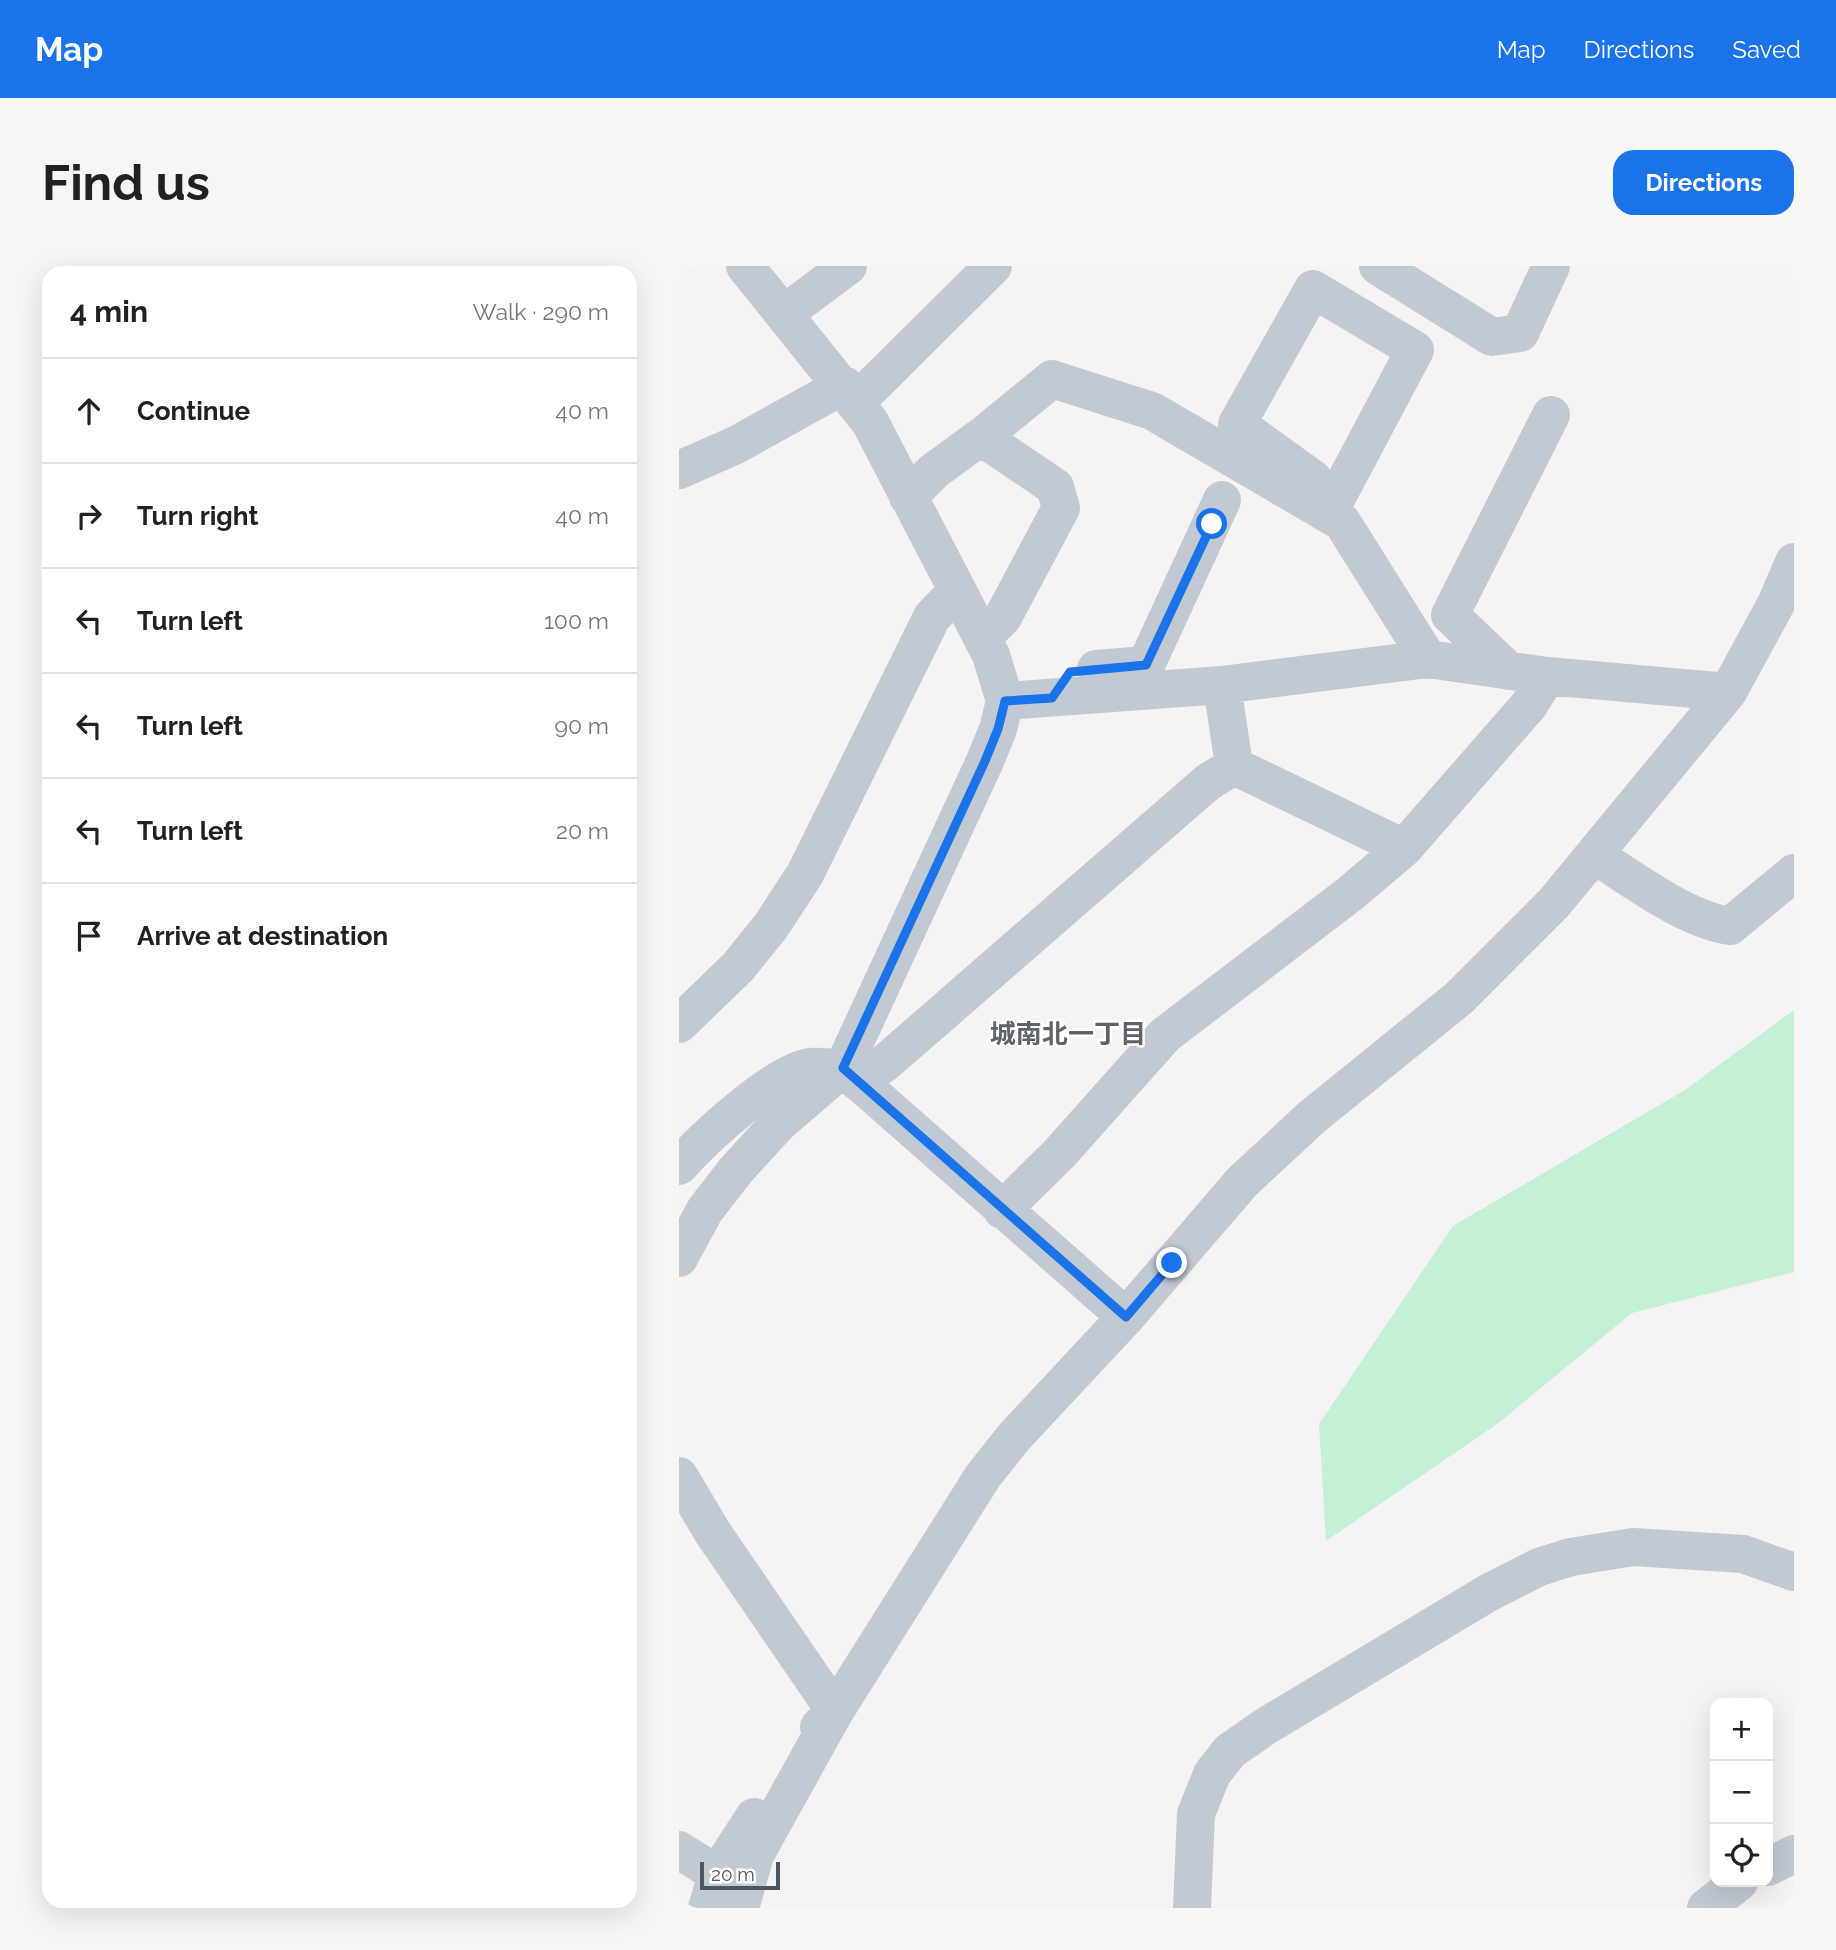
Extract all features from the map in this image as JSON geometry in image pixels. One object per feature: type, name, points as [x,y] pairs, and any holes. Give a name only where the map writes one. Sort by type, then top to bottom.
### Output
[{"type":"street","points":[[745,266],[850,393],[982,638],[991,656],[1005,701],[998,729],[985,761],[850,1075]]},
{"type":"street","points":[[785,313],[848,266]]},
{"type":"street","points":[[679,470],[850,393],[993,266]]},
{"type":"street","points":[[1378,266],[1492,337],[1520,333],[1551,266]]},
{"type":"street","points":[[1333,505],[1415,350],[1313,289],[1237,424],[1333,505],[1428,659]]},
{"type":"street","points":[[908,497],[934,471],[1052,379],[1152,411],[1333,505]]},
{"type":"street","points":[[1509,671],[1450,615],[1551,415]]},
{"type":"street","points":[[981,437],[1055,487],[1061,508],[1003,617],[982,638]]},
{"type":"street","points":[[1052,698],[1070,672],[1146,665],[1222,500]]},
{"type":"street","points":[[740,1908],[755,1855],[835,1711],[983,1476],[1014,1437],[1126,1317],[1242,1182],[1312,1117],[1459,998],[1545,913],[1596,856],[1728,692],[1776,604],[1794,562]]},
{"type":"street","points":[[679,1024],[738,967],[771,926],[806,874],[932,617],[957,591]]},
{"type":"street","points":[[1005,701],[1221,685],[1428,659],[1547,676],[1728,692]]},
{"type":"street","points":[[1002,1210],[1059,1154],[1165,1035],[1351,893],[1404,848],[1529,705],[1547,676]]},
{"type":"street","points":[[1221,685],[1234,766]]},
{"type":"street","points":[[1234,766],[1404,848]]},
{"type":"street","points":[[679,1258],[705,1210],[736,1170],[779,1123],[850,1075],[885,1063],[1208,782],[1234,766]]},
{"type":"street","points":[[1596,856],[1650,891],[1713,923],[1730,926],[1794,873]]},
{"type":"street","points":[[679,1166],[697,1146],[770,1087],[809,1067],[850,1075],[1126,1317]]},
{"type":"street","points":[[679,1476],[713,1533],[835,1711]]},
{"type":"street","points":[[1192,1908],[1196,1814],[1212,1774],[1230,1751],[1266,1726],[1488,1593],[1539,1567],[1560,1560],[1633,1547],[1743,1553],[1794,1572]]},
{"type":"street","points":[[679,1850],[712,1891],[793,1751],[835,1711]]},
{"type":"street","points":[[1773,1864],[1794,1854]]},
{"type":"street","points":[[1706,1908],[1733,1887]]},
{"type":"green space","points":[[1794,1010],[1794,1272],[1632,1313],[1497,1424],[1326,1541],[1319,1424],[1453,1226],[1685,1090]]},
{"type":"district","name":"城南北一丁目","points":[[1068,1034]]},
{"type":"route","points":[[1172,1263],[1126,1317],[843,1068],[985,761],[998,729],[1005,701],[1052,698],[1070,672],[1146,665],[1212,524]]}]
